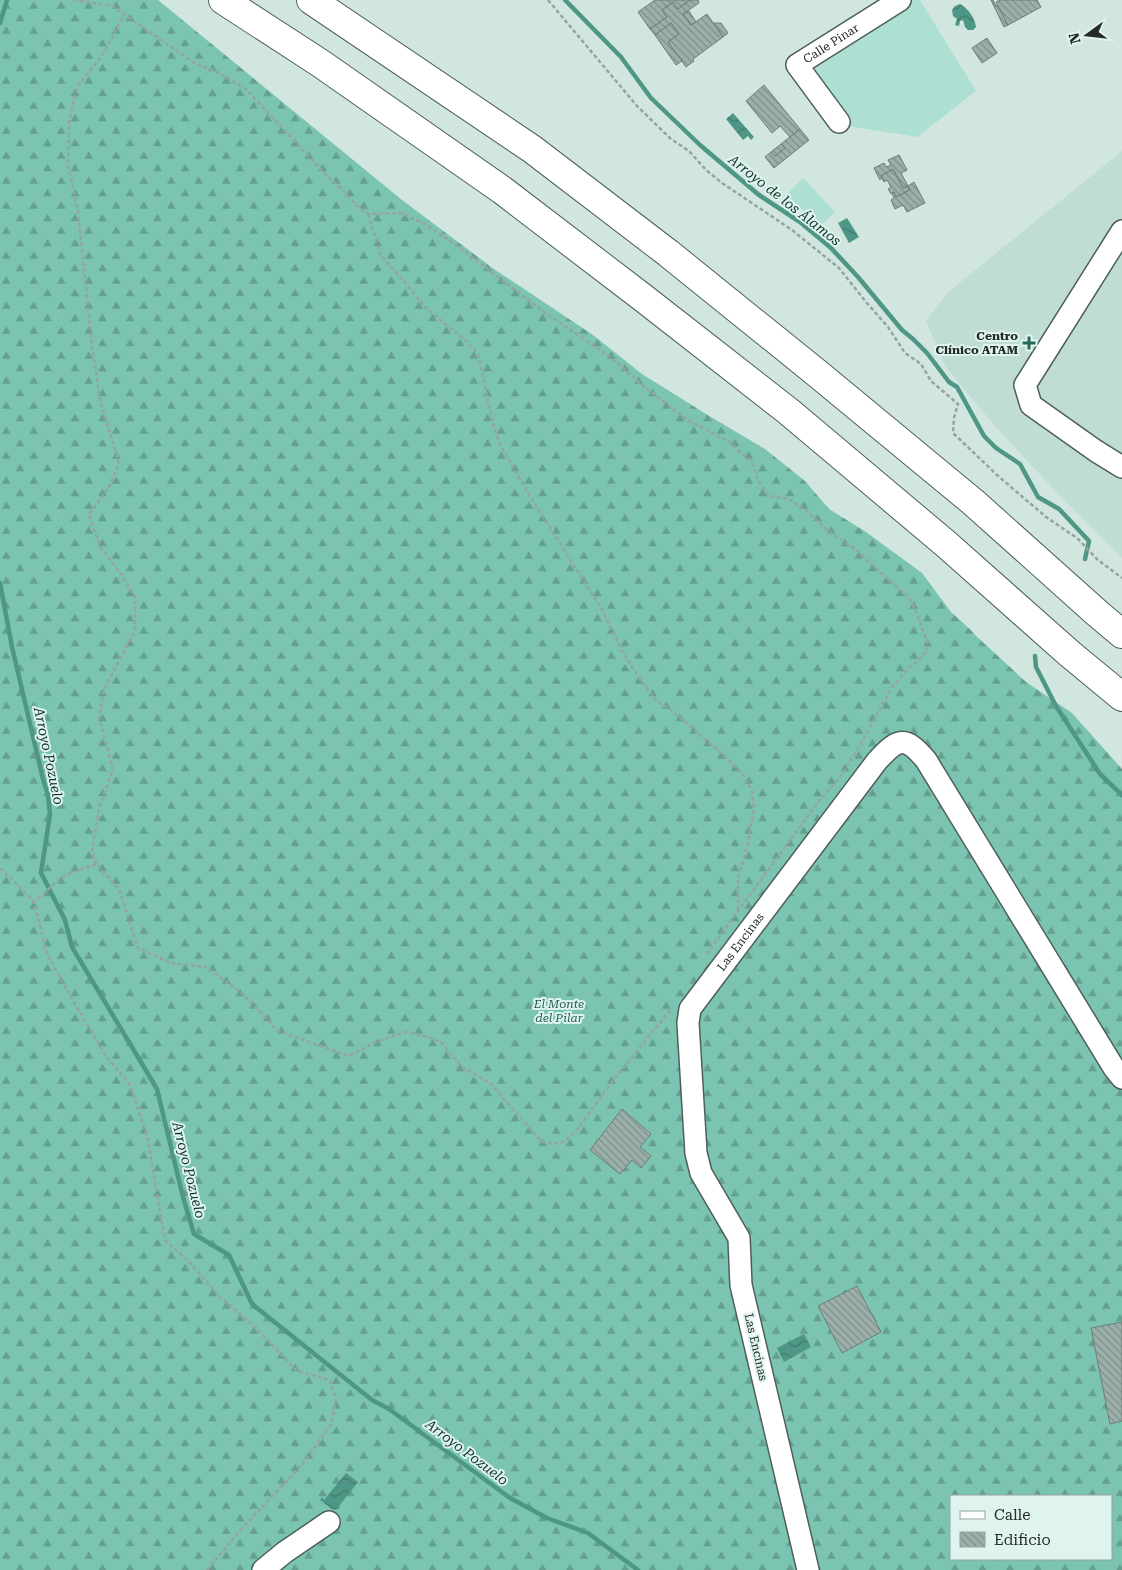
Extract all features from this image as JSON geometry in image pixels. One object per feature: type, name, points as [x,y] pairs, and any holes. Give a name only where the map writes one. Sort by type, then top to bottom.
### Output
[{"type":"highway","points":[[222,0],[320,63],[502,190],[642,297],[788,411],[946,544],[1070,654],[1122,697]]},
{"type":"highway","points":[[312,0],[532,149],[668,253],[973,502],[1122,634]]},
{"type":"street","name":"Calle Pinar","points":[[839,122],[797,65],[900,0]]},
{"type":"street","points":[[1122,231],[1025,385],[1031,405],[1122,467]]},
{"type":"street","name":"Las Encinas","points":[[808,1570],[742,1285],[739,1238],[701,1173],[696,1153],[688,1023],[690,1009],[877,761],[897,743],[908,743],[917,749],[926,760],[1114,1068],[1122,1078]]},
{"type":"street","points":[[264,1570],[285,1552],[329,1522]]},
{"type":"path","points":[[73,0],[112,6],[196,64],[216,71],[246,89],[325,174],[356,205],[368,214],[381,256],[425,307],[478,354],[493,424],[500,444],[528,493],[601,608],[623,653],[657,701],[671,710],[731,762],[744,776],[752,791],[754,806],[748,843],[738,878],[738,910]]},
{"type":"path","points":[[548,0],[638,106],[671,139],[689,150],[706,170],[722,183],[792,230],[839,268],[888,327],[905,353],[921,364],[931,381],[958,404],[953,433],[997,475],[1046,517],[1078,538],[1098,560],[1122,578]]},
{"type":"path","points":[[124,15],[103,54],[77,87],[69,122],[68,164],[78,212],[92,345],[100,400],[119,464],[109,487],[90,515],[100,546],[135,597],[135,631],[104,689],[99,718],[113,770],[98,808],[92,851],[96,864],[119,889],[138,948],[171,963],[206,967],[243,994],[278,1031],[350,1056],[376,1042],[405,1032],[429,1036],[440,1042],[462,1067],[490,1083],[542,1141],[552,1144],[564,1142],[576,1131],[649,1034],[674,1005]]},
{"type":"path","points":[[368,214],[401,213],[425,224],[467,253],[541,310],[609,356],[642,385],[686,419],[730,442],[751,460],[758,480],[768,496],[789,499],[809,513],[827,530],[855,549],[909,598],[916,609],[928,644],[926,654],[907,670],[892,687],[841,776],[818,802],[702,961]]},
{"type":"path","points":[[33,903],[63,876],[96,864]]},
{"type":"path","points":[[0,868],[30,897],[41,924],[47,953],[65,987],[106,1056],[131,1086],[148,1141],[165,1240],[190,1263],[220,1297],[253,1325],[297,1371],[330,1380],[336,1399],[332,1423],[302,1465],[243,1527],[207,1570]]},
{"type":"shaded area","points":[[911,0],[920,0],[976,91],[917,137],[848,126],[810,75],[811,64]]},
{"type":"shaded area","name":"Centro Clínico ATAM","points":[[1122,151],[1122,558],[1062,498],[993,424],[945,366],[926,321],[947,293]]},
{"type":"shaded area","points":[[803,178],[835,212],[819,227],[787,194]]},
{"type":"green space","name":"El Monte del Pilar","points":[[0,0],[158,0],[402,200],[494,269],[593,335],[642,374],[765,449],[805,481],[829,509],[866,532],[922,573],[951,612],[1026,682],[1072,713],[1122,769],[1122,1570],[0,1570]]},
{"type":"water","points":[[960,4],[973,17],[976,27],[973,30],[968,30],[965,27],[963,20],[960,21],[959,26],[955,25],[957,19],[953,16],[952,10]]},
{"type":"water","points":[[733,113],[754,137],[751,140],[748,136],[743,140],[726,119]]},
{"type":"water","points":[[847,218],[859,237],[849,243],[838,223]]},
{"type":"water","points":[[804,1334],[811,1347],[784,1362],[777,1348]]},
{"type":"water","points":[[346,1473],[358,1482],[336,1510],[333,1510],[320,1500],[322,1497],[324,1500]]},
{"type":"building","points":[[655,0],[690,0],[678,9],[673,2],[662,10],[667,17],[650,29],[638,12]]},
{"type":"building","points":[[690,0],[698,0],[699,3],[683,14],[691,25],[707,14],[723,37],[693,59],[694,61],[686,67],[668,42],[679,34],[671,23],[655,35],[650,29],[667,17],[662,10],[673,2],[678,9]]},
{"type":"building","points":[[991,0],[993,0],[996,6],[998,5],[1008,25],[1004,27]]},
{"type":"building","points":[[1000,0],[1037,0],[1041,7],[1008,25],[996,2]]},
{"type":"building","points":[[689,11],[696,22],[691,25],[683,14]]},
{"type":"building","points":[[671,23],[679,34],[668,42],[682,61],[676,65],[655,35]]},
{"type":"building","points":[[714,23],[721,23],[728,33],[723,37]]},
{"type":"building","points":[[987,38],[997,53],[982,63],[972,48]]},
{"type":"building","points":[[764,85],[800,129],[790,137],[780,126],[772,133],[746,101]]},
{"type":"building","points":[[800,129],[809,140],[774,168],[765,157],[771,152],[775,156],[785,148],[781,144]]},
{"type":"building","points":[[781,144],[785,148],[775,156],[771,152]]},
{"type":"building","points":[[899,155],[907,170],[901,173],[908,186],[903,188],[893,169],[881,176],[880,180],[874,168],[884,163],[886,167],[891,165],[888,160]]},
{"type":"building","points":[[893,169],[903,188],[908,186],[910,190],[896,197],[894,192],[891,194],[888,189],[891,187],[887,180],[884,182],[881,176]]},
{"type":"building","points":[[914,182],[925,203],[907,212],[903,205],[895,209],[891,200],[894,198],[892,193],[894,192],[896,197],[910,190],[908,186]]},
{"type":"building","points":[[622,1109],[651,1134],[640,1147],[651,1156],[641,1168],[632,1160],[620,1174],[590,1150]]},
{"type":"building","points":[[857,1286],[881,1332],[842,1353],[818,1306]]},
{"type":"building","points":[[1122,1322],[1122,1421],[1110,1424],[1091,1328]]},
{"type":"waterway","name":"Arroyo Pozuelo","points":[[0,23],[7,0]]},
{"type":"waterway","name":"Arroyo de los Álamos","points":[[565,0],[621,57],[651,98],[700,145],[759,195],[800,222],[831,248],[858,277],[902,330],[927,353],[949,382],[957,387],[984,436],[996,448],[1020,464],[1038,497],[1059,509],[1089,541],[1085,559]]},
{"type":"waterway","name":"Arroyo Pozuelo","points":[[0,583],[12,647],[48,795],[50,814],[41,873],[65,920],[72,947],[157,1089],[183,1197],[194,1234],[229,1255],[252,1304],[372,1400],[389,1409],[510,1498],[547,1518],[588,1533],[638,1570]]},
{"type":"waterway","name":"Arroyo de los Álamos","points":[[1035,656],[1036,667],[1056,706],[1100,774],[1122,795]]},
{"type":"place","name":"Centro Clínico ATAM","points":[[1029,343]]}]
